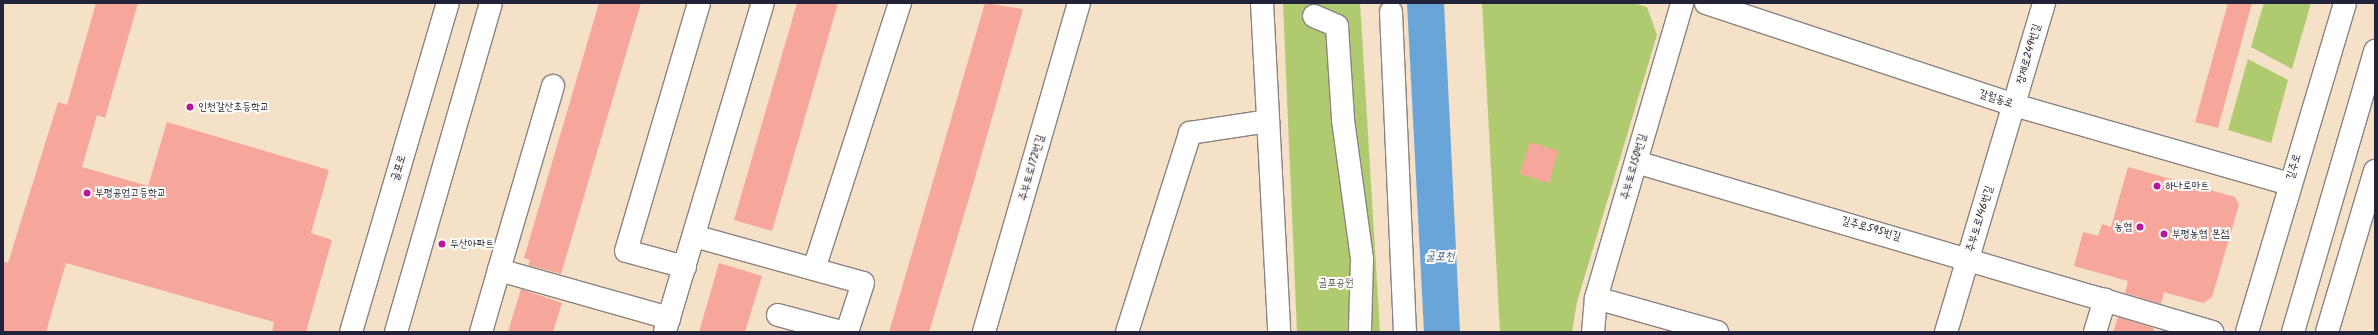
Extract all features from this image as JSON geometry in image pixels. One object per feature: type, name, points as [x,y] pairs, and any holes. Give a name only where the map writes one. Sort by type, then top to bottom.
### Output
[{"type":"street","name":"굴포로","points":[[350,332],[448,3]]},
{"type":"street","points":[[396,332],[491,3]]},
{"type":"street","points":[[685,267],[626,251],[700,3]]},
{"type":"street","points":[[499,270],[667,325],[763,3]]},
{"type":"street","points":[[814,269],[900,3]]},
{"type":"street","name":"주부토로172번길","points":[[984,332],[1079,3]]},
{"type":"street","points":[[1262,3],[1279,332]]},
{"type":"street","name":"주부토로150번길","points":[[1593,332],[1596,298],[1682,3]]},
{"type":"street","name":"갈월동로","points":[[1706,3],[2014,105],[2289,184]]},
{"type":"street","name":"장제로249번길","points":[[2014,105],[2044,3]]},
{"type":"street","name":"길주로","points":[[2247,332],[2289,184],[2345,3]]},
{"type":"street","points":[[1391,12],[1405,332]]},
{"type":"street","points":[[1314,16],[1337,26],[1343,120],[1362,259],[1360,332]]},
{"type":"street","points":[[2293,332],[2375,51]]},
{"type":"street","points":[[481,332],[553,86]]},
{"type":"street","name":"주부토로146번길","points":[[1946,332],[2014,105]]},
{"type":"street","points":[[1127,332],[1190,133],[1268,121]]},
{"type":"street","name":"길주로595번길","points":[[1636,162],[1968,258],[2212,332]]},
{"type":"street","points":[[2327,332],[2369,208],[2375,171]]},
{"type":"street","points":[[694,236],[863,283],[847,332]]},
{"type":"street","points":[[1596,298],[1717,332]]},
{"type":"street","points":[[2095,332],[2105,299]]},
{"type":"street","points":[[778,315],[841,332]]},
{"type":"green space","name":"굴포공원","points":[[1283,3],[1360,3],[1380,332],[1297,332]]},
{"type":"green space","points":[[1482,3],[1633,3],[1647,7],[1657,35],[1577,302],[1572,332],[1500,332]]},
{"type":"green space","points":[[2264,3],[2311,3],[2292,69],[2251,47]]},
{"type":"green space","points":[[2248,59],[2288,80],[2271,143],[2228,130]]},
{"type":"water","name":"굴포천","points":[[1407,3],[1444,3],[1460,332],[1424,332]]},
{"type":"building","name":"부평공업고등학교","points":[[96,3],[138,3],[105,118],[97,115],[82,167],[148,186],[167,122],[329,170],[311,233],[332,240],[306,332],[272,332],[274,322],[66,263],[46,332],[3,332],[3,261],[8,263],[58,102],[67,105]]},
{"type":"building","points":[[599,3],[641,3],[561,274],[528,265],[530,260],[524,258]]},
{"type":"building","points":[[797,3],[838,3],[772,231],[734,220]]},
{"type":"building","points":[[985,3],[1023,9],[972,188],[929,332],[889,332]]},
{"type":"building","points":[[2228,3],[2252,3],[2218,128],[2195,122]]},
{"type":"building","points":[[1530,142],[1558,151],[1549,183],[1520,174]]},
{"type":"building","name":"부평농협 본점","points":[[2128,167],[2235,197],[2239,205],[2212,297],[2203,303],[2164,292],[2161,304],[2125,293],[2128,281],[2074,266],[2083,232],[2098,236],[2102,224],[2111,227]]},
{"type":"building","points":[[719,263],[762,276],[745,332],[699,332]]},
{"type":"building","points":[[521,289],[562,303],[553,332],[508,332]]},
{"type":"building","points":[[2118,317],[2154,328],[2153,332],[2113,332]]},
{"type":"place","name":"인천갈산초등학교","points":[[190,107]]},
{"type":"place","name":"하나로마트","points":[[2157,186]]},
{"type":"place","name":"부평공업고등학교","points":[[87,193]]},
{"type":"place","name":"농협","points":[[2140,227]]},
{"type":"place","name":"부평농협 본점","points":[[2164,234]]},
{"type":"place","name":"두산아파트","points":[[442,244]]}]
